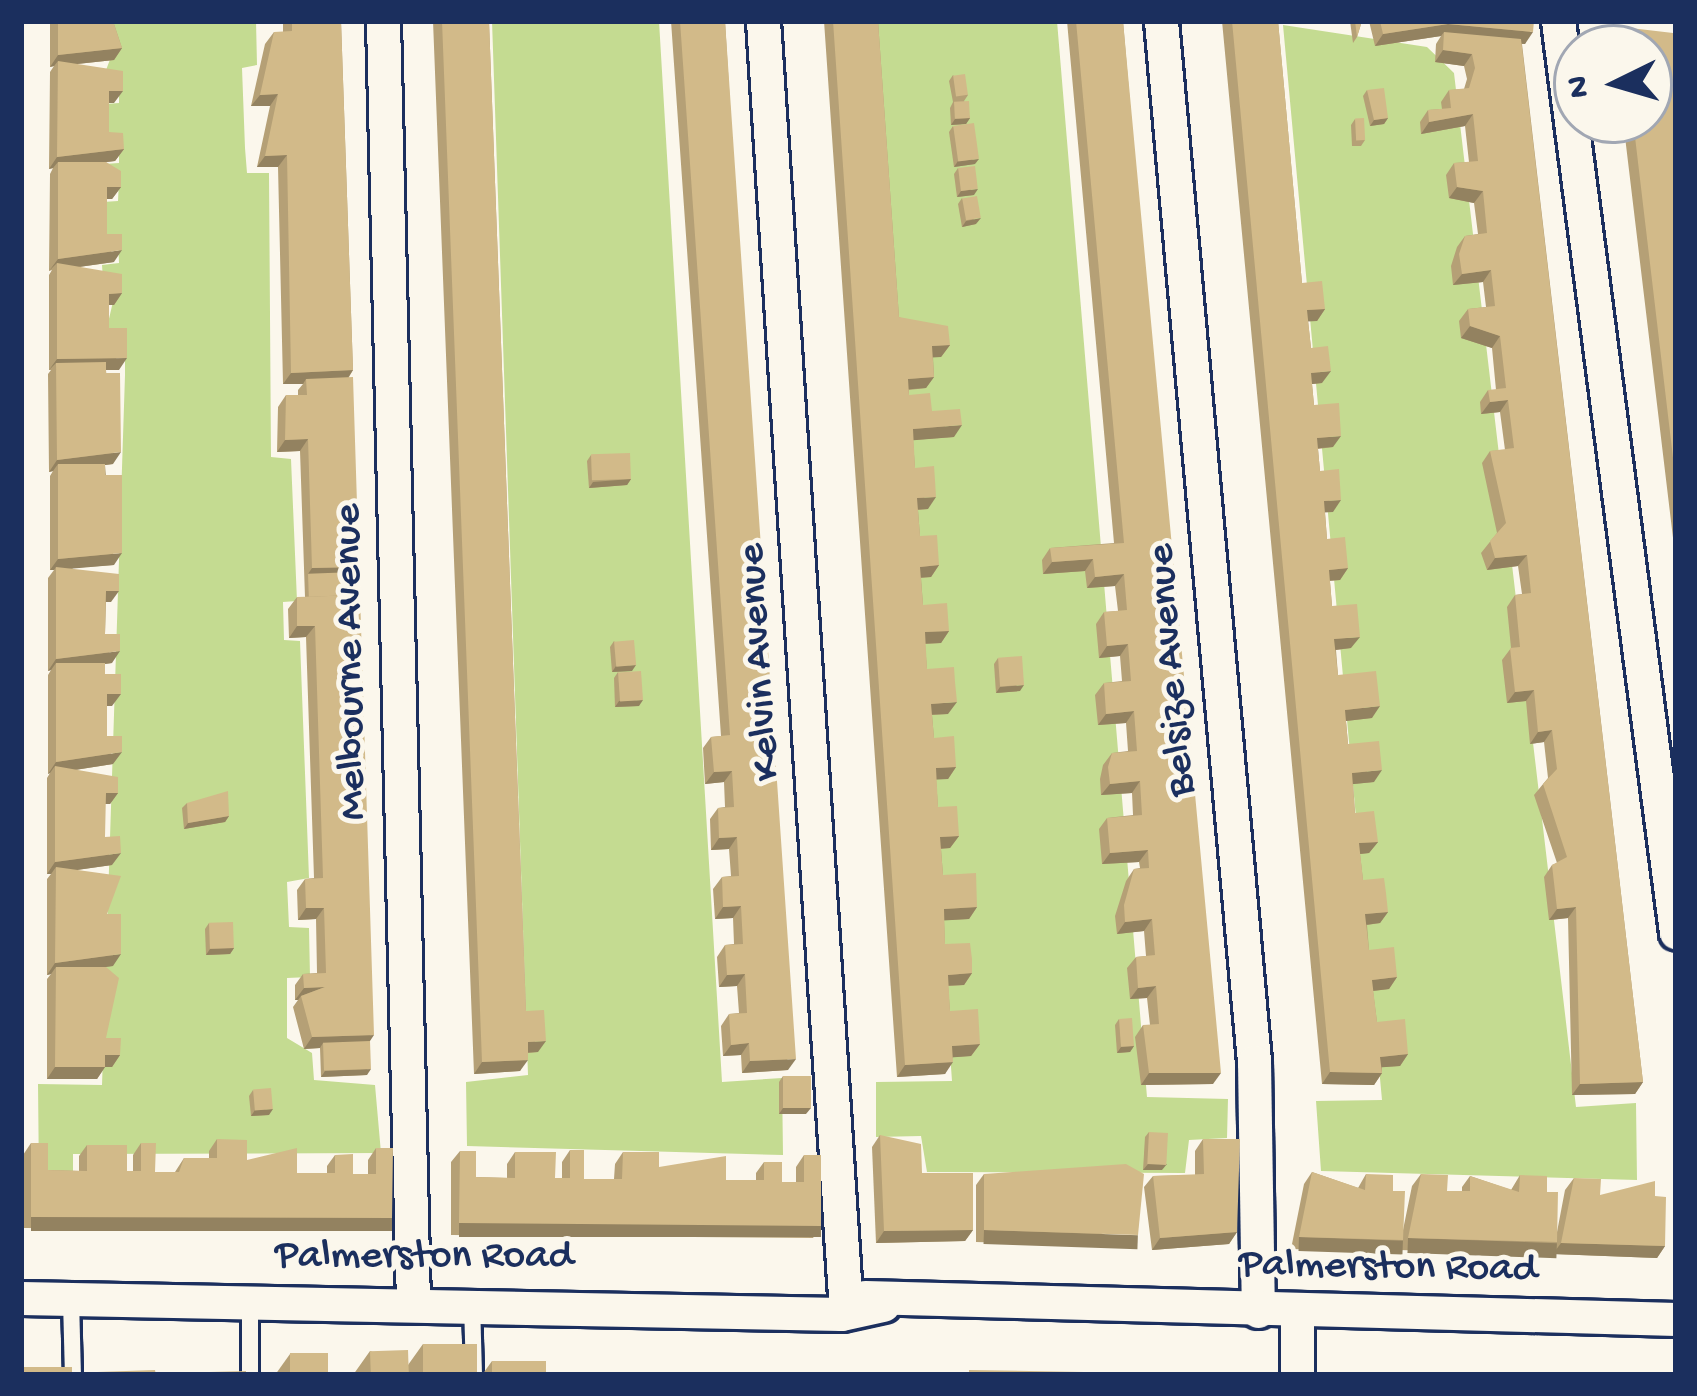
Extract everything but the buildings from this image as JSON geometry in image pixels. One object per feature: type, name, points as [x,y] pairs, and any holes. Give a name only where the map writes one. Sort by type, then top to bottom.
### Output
[{"type":"street","name":"Melbourne Avenue","points":[[383,21],[413,1301]]},
{"type":"street","name":"Kelvin Avenue","points":[[763,21],[836,1301]]},
{"type":"street","name":"Belsize Avenue","points":[[1161,21],[1255,1062],[1258,1311]]},
{"type":"street","points":[[1558,21],[1676,932]]},
{"type":"street","name":"Palmerston Road","points":[[21,1298],[836,1301],[876,1314],[883,1305],[1676,1319]]},
{"type":"street","points":[[1297,1313],[1297,1375]]},
{"type":"lane","points":[[71,1300],[74,1375]]},
{"type":"lane","points":[[250,1302],[250,1375]]},
{"type":"lane","points":[[472,1302],[473,1375]]},
{"type":"green space","points":[[102,21],[256,21],[257,65],[242,68],[245,148],[247,173],[269,173],[271,457],[291,459],[297,601],[283,602],[284,640],[300,641],[309,878],[287,882],[289,927],[309,928],[310,977],[287,978],[287,1038],[312,1053],[314,1080],[375,1085],[381,1153],[73,1154],[73,1182],[39,1182],[38,1084],[102,1085],[125,335],[105,336],[118,280],[103,280],[102,265],[119,263],[118,239],[103,239],[103,202],[118,201],[119,180],[104,164],[119,163],[119,140],[105,139],[105,104],[119,103],[119,79],[103,78],[117,41]]},
{"type":"green space","points":[[492,21],[659,21],[722,1082],[782,1078],[783,1155],[467,1146],[466,1082],[528,1075]]},
{"type":"green space","points":[[877,21],[1057,21],[1147,1097],[1228,1099],[1227,1138],[1189,1140],[1185,1173],[927,1172],[921,1136],[876,1137],[876,1082],[952,1081]]},
{"type":"green space","points":[[1283,25],[1427,47],[1454,73],[1576,1107],[1636,1103],[1637,1180],[1321,1171],[1316,1101],[1382,1100]]}]
